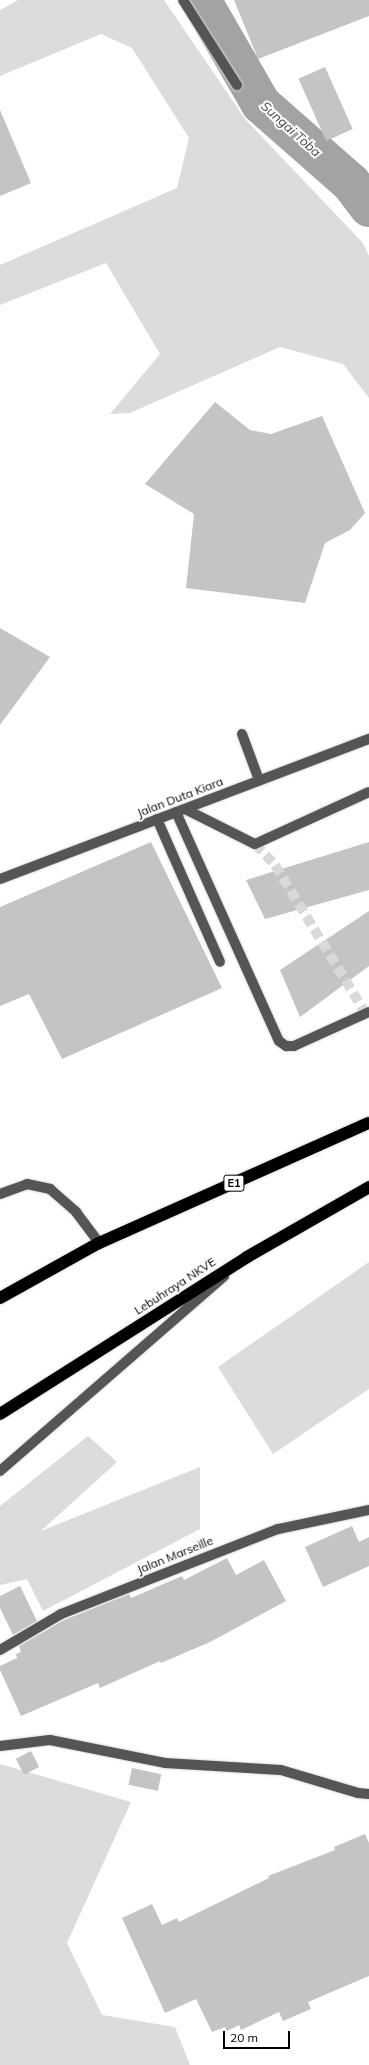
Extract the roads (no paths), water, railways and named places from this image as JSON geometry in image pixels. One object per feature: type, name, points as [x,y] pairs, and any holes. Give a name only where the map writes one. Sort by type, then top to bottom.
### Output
[{"type":"highway","name":"E1","points":[[0,1298],[99,1242],[369,1123]]},
{"type":"highway","name":"Lebuhraya NKVE","points":[[0,1414],[247,1257],[369,1187]]},
{"type":"street","points":[[184,0],[236,85]]},
{"type":"street","points":[[242,734],[259,780]]},
{"type":"street","name":"Jalan Duta Kiara","points":[[0,878],[369,738]]},
{"type":"street","points":[[180,810],[255,844],[369,792]]},
{"type":"street","points":[[180,810],[279,1041],[286,1046],[294,1046],[369,1012]]},
{"type":"street","points":[[157,819],[220,962]]},
{"type":"street","points":[[0,1194],[27,1184],[50,1189],[76,1212],[99,1242]]},
{"type":"street","points":[[0,1471],[247,1257]]},
{"type":"street","name":"Jalan Marseille","points":[[0,1650],[61,1614],[278,1529],[369,1510]]},
{"type":"street","points":[[0,1746],[50,1740],[165,1763],[281,1770],[358,1793],[369,1794]]},
{"type":"waterway","name":"Sungai Toba","points":[[201,0],[261,104],[351,183],[369,207]]},
{"type":"tunnel","points":[[255,844],[275,865],[366,1014]]}]
